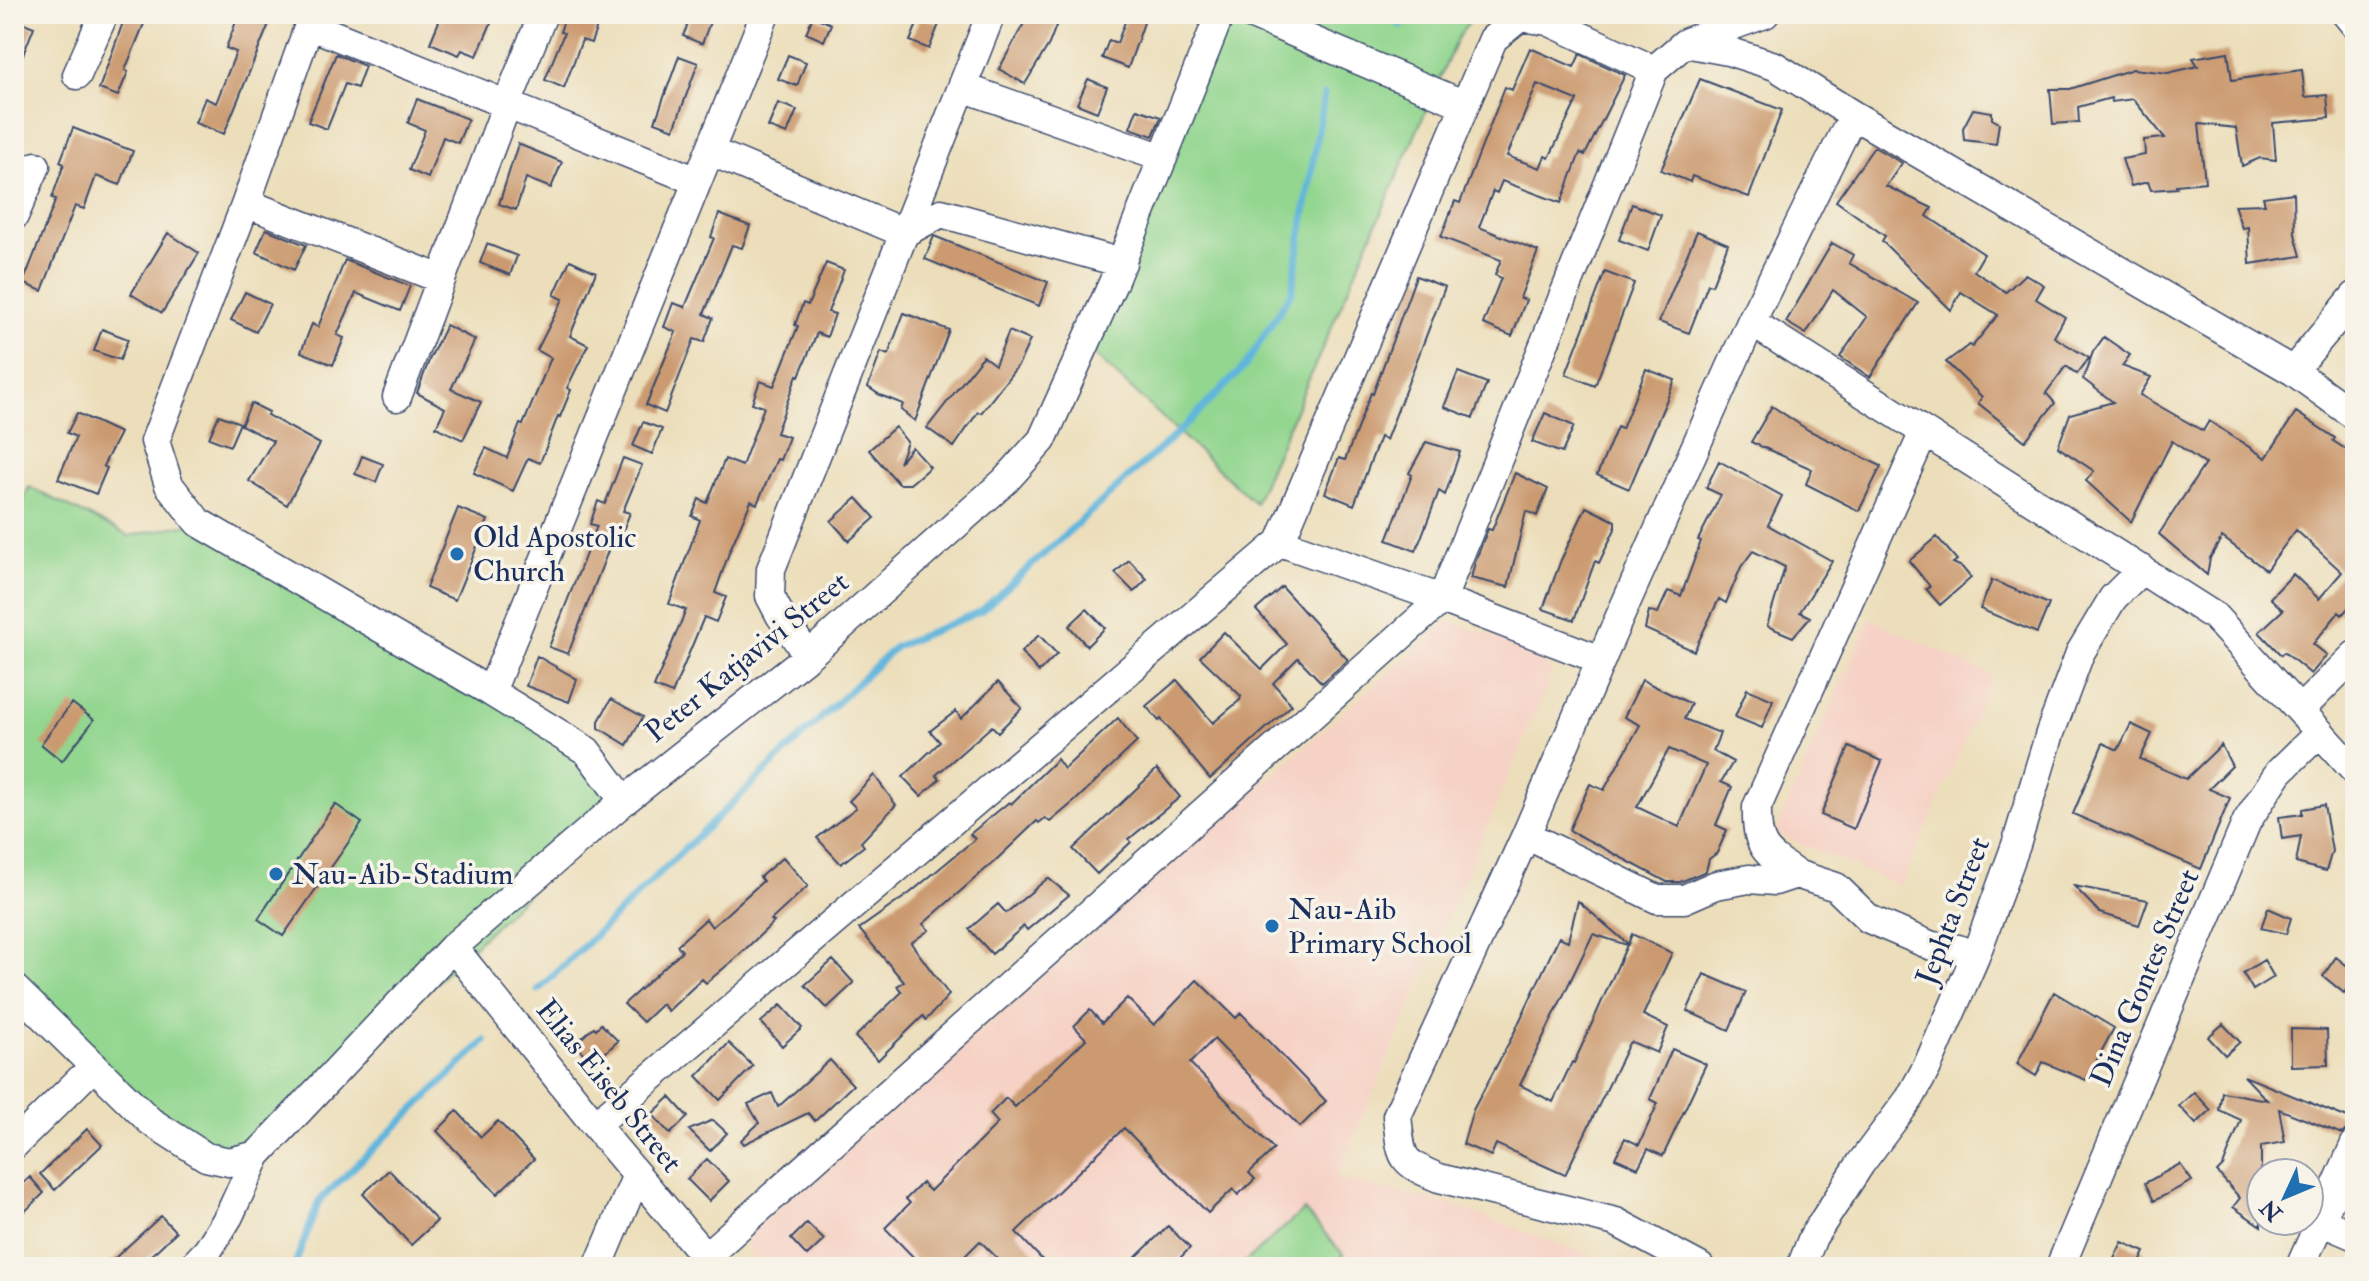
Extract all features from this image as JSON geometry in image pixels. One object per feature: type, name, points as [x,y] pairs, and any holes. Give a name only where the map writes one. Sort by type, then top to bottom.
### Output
[{"type":"street","points":[[77,75],[104,14]]},
{"type":"street","points":[[397,397],[543,14]]},
{"type":"street","points":[[491,692],[765,14]]},
{"type":"street","points":[[808,656],[770,596],[771,569],[991,14]]},
{"type":"street","name":"Peter Katjavivi Street","points":[[192,1267],[208,1250],[229,1216],[257,1155],[453,947],[624,801],[808,656],[1005,481],[1042,440],[1122,263],[1220,14]]},
{"type":"street","points":[[1250,14],[1465,105]]},
{"type":"street","points":[[709,1262],[1442,599],[1654,70],[1685,43],[1765,14]]},
{"type":"street","points":[[2346,14],[2355,25]]},
{"type":"street","points":[[595,1125],[1280,542],[1493,39],[1520,17],[1548,21],[1654,70]]},
{"type":"street","points":[[624,801],[587,751],[198,522],[169,485],[155,441],[246,203],[311,19],[507,104],[697,181]]},
{"type":"street","points":[[1685,43],[1728,51],[1775,66],[1853,115],[2293,371],[2355,416]]},
{"type":"street","points":[[962,87],[1163,158]]},
{"type":"street","points":[[1700,1267],[1616,1222],[1439,1178],[1412,1167],[1402,1153],[1397,1116],[1526,835],[1751,322],[1853,115]]},
{"type":"street","points":[[710,151],[904,233]]},
{"type":"street","points":[[14,216],[36,166]]},
{"type":"street","points":[[246,203],[441,279]]},
{"type":"street","points":[[904,233],[941,213],[1122,263]]},
{"type":"street","points":[[2293,371],[2355,296]]},
{"type":"street","points":[[1751,322],[2214,616],[2355,771]]},
{"type":"street","points":[[1924,432],[1757,807],[1756,832],[1768,855],[1796,874],[1836,887],[1869,919],[1932,946],[1958,949],[1975,957]]},
{"type":"street","points":[[1280,542],[1601,660]]},
{"type":"street","name":"Jephta Street","points":[[1801,1267],[1813,1237],[1861,1163],[1910,1098],[1927,1067],[1975,957],[2080,653],[2113,598],[2142,569]]},
{"type":"street","points":[[2300,710],[2355,655]]},
{"type":"street","name":"Dina Gontes Street","points":[[2060,1267],[2247,821],[2279,772],[2320,732]]},
{"type":"street","points":[[1526,835],[1657,899],[1684,899],[1716,885],[1749,879],[1775,881],[1796,874]]},
{"type":"street","name":"Elias Eiseb Street","points":[[453,947],[709,1262]]},
{"type":"street","points":[[14,988],[150,1121],[206,1157],[229,1162],[257,1155]]},
{"type":"street","points":[[14,1145],[94,1066]]},
{"type":"street","points":[[2325,1215],[2355,1144]]},
{"type":"street","points":[[598,1267],[637,1175]]},
{"type":"street","points":[[2325,1223],[2355,1236]]},
{"type":"street","points":[[2300,1267],[2315,1237]]},
{"type":"shaded area","points":[[1870,618],[1993,676],[1901,886],[1775,833]]},
{"type":"shaded area","name":"Nau-Aib Primary School","points":[[1448,621],[1538,651],[1552,674],[1337,1178],[1453,1205],[1622,1267],[764,1267],[747,1251],[750,1233]]},
{"type":"green space","points":[[1220,14],[1475,14],[1457,39],[1255,503],[1085,346]]},
{"type":"green space","name":"Nau-Aib-Stadium","points":[[29,487],[129,536],[198,522],[587,751],[624,801],[257,1155],[206,1157],[14,988],[14,522]]},
{"type":"green space","points":[[1304,1210],[1344,1255],[1331,1267],[1239,1267]]},
{"type":"building","points":[[126,14],[148,14],[118,96],[99,89]]},
{"type":"building","points":[[239,14],[273,14],[224,134],[195,123],[205,98],[216,103],[236,52],[226,48]]},
{"type":"building","points":[[442,14],[495,14],[477,56],[462,50],[459,55],[430,43]]},
{"type":"building","points":[[566,14],[581,14],[599,21],[591,43],[582,40],[564,88],[545,80],[564,33],[560,32]]},
{"type":"building","points":[[692,14],[711,19],[702,44],[683,36]]},
{"type":"building","points":[[1029,14],[1049,14],[1059,18],[1049,44],[1025,84],[999,69]]},
{"type":"building","points":[[1128,14],[1147,14],[1128,68],[1102,58],[1109,40],[1117,43]]},
{"type":"building","points":[[813,16],[831,24],[824,41],[806,33]]},
{"type":"building","points":[[920,17],[939,24],[929,49],[910,41]]},
{"type":"building","points":[[14,19],[34,27],[15,75],[14,75]]},
{"type":"building","points":[[1530,48],[1574,67],[1580,54],[1625,75],[1585,155],[1580,153],[1561,203],[1502,181],[1497,193],[1493,191],[1479,227],[1538,251],[1520,298],[1526,300],[1512,336],[1483,324],[1501,278],[1495,275],[1501,260],[1441,237],[1455,201],[1460,203],[1505,87],[1512,90]],"holes":[[[1537,84],[1577,100],[1549,158],[1545,156],[1540,168],[1507,156]]]},
{"type":"building","points":[[2228,52],[2232,80],[2302,70],[2305,97],[2327,95],[2329,118],[2273,123],[2276,160],[2260,158],[2242,166],[2236,128],[2199,124],[2205,182],[2151,190],[2148,182],[2131,186],[2122,159],[2145,155],[2144,140],[2165,138],[2133,99],[2112,102],[2111,98],[2078,107],[2079,122],[2053,124],[2050,89],[2070,89],[2133,69],[2168,73],[2198,66],[2193,58]]},
{"type":"building","points":[[336,54],[365,66],[357,88],[345,84],[327,129],[308,122]]},
{"type":"building","points":[[788,55],[806,62],[797,86],[778,79]]},
{"type":"building","points":[[679,56],[698,63],[674,129],[655,122]]},
{"type":"building","points":[[1088,79],[1107,87],[1097,112],[1077,104]]},
{"type":"building","points":[[1700,79],[1782,110],[1749,197],[1692,176],[1690,182],[1661,170]]},
{"type":"building","points":[[417,99],[468,119],[458,143],[443,137],[428,178],[409,170],[425,130],[408,123]]},
{"type":"building","points":[[778,103],[797,110],[787,134],[768,127]]},
{"type":"building","points":[[1137,109],[1161,117],[1153,136],[1130,128]]},
{"type":"building","points":[[1973,109],[1992,112],[1992,119],[1999,123],[1996,144],[1964,140],[1963,128]]},
{"type":"building","points":[[73,128],[133,151],[120,185],[96,176],[84,209],[75,206],[42,291],[23,283],[56,199],[52,198],[64,164],[60,162]]},
{"type":"building","points":[[518,144],[562,162],[551,188],[526,178],[516,210],[499,204]]},
{"type":"building","points":[[1874,147],[1902,163],[1886,186],[1932,208],[1927,216],[1984,254],[1974,271],[2006,292],[2025,274],[2044,285],[2036,299],[2065,317],[2054,337],[2089,358],[2077,374],[2066,366],[2046,393],[2055,403],[2025,441],[1978,403],[1982,397],[1946,362],[1969,345],[1972,347],[1998,315],[1961,292],[1951,310],[1882,241],[1885,236],[1836,201]]},
{"type":"building","points":[[2294,193],[2295,234],[2301,256],[2250,264],[2248,227],[2242,228],[2234,205],[2265,204],[2263,197]]},
{"type":"building","points":[[1632,204],[1661,215],[1648,251],[1619,240]]},
{"type":"building","points":[[719,214],[750,226],[742,248],[732,245],[704,314],[713,318],[704,342],[694,339],[665,413],[646,405],[676,332],[664,327],[673,303],[685,307],[714,238],[711,237]]},
{"type":"building","points":[[266,229],[306,245],[294,270],[256,252]]},
{"type":"building","points":[[1697,231],[1728,244],[1689,333],[1659,322]]},
{"type":"building","points":[[168,233],[199,253],[162,313],[131,294]]},
{"type":"building","points":[[934,236],[1048,282],[1039,306],[925,259]]},
{"type":"building","points":[[1832,243],[1853,255],[1849,263],[1918,303],[1870,377],[1840,357],[1867,317],[1833,290],[1806,334],[1786,322]]},
{"type":"building","points":[[487,244],[517,256],[510,275],[480,263]]},
{"type":"building","points":[[345,260],[410,286],[400,311],[356,293],[337,335],[344,338],[333,365],[301,352],[312,324],[318,327]]},
{"type":"building","points":[[570,260],[596,272],[570,336],[588,345],[567,388],[571,390],[540,463],[528,458],[513,491],[474,473],[486,448],[507,458],[520,424],[523,425],[551,358],[537,350],[563,299],[554,295]]},
{"type":"building","points":[[826,263],[844,270],[828,312],[835,314],[827,337],[817,333],[797,375],[776,433],[789,437],[780,460],[777,459],[757,504],[751,501],[730,550],[715,593],[726,597],[716,622],[704,617],[672,694],[654,687],[686,610],[669,604],[700,520],[692,516],[699,499],[707,503],[725,459],[742,466],[764,407],[752,403],[760,381],[774,386],[798,326],[795,325],[803,303],[808,305]]},
{"type":"building","points":[[1605,272],[1634,283],[1595,386],[1566,374]]},
{"type":"building","points":[[1416,276],[1445,287],[1386,440],[1380,437],[1354,505],[1325,493],[1339,458],[1345,460],[1373,394]]},
{"type":"building","points":[[245,292],[270,304],[256,332],[231,320]]},
{"type":"building","points":[[904,313],[949,330],[915,421],[901,410],[903,404],[868,387],[881,352],[888,355]]},
{"type":"building","points":[[446,325],[475,340],[451,389],[481,402],[463,440],[436,427],[445,408],[417,393]]},
{"type":"building","points":[[102,329],[128,339],[120,360],[94,351]]},
{"type":"building","points":[[1009,331],[1030,340],[1019,364],[981,413],[978,412],[954,447],[927,428],[983,356],[995,365]]},
{"type":"building","points":[[2104,337],[2130,355],[2122,366],[2151,377],[2140,395],[2203,431],[2209,421],[2266,458],[2296,412],[2355,455],[2355,600],[2342,615],[2339,612],[2313,644],[2327,655],[2311,674],[2284,652],[2281,655],[2259,632],[2283,610],[2270,598],[2293,574],[2319,599],[2342,572],[2296,530],[2266,570],[2222,537],[2210,558],[2207,575],[2159,534],[2205,464],[2172,441],[2131,522],[2086,481],[2094,471],[2058,447],[2070,414],[2113,402],[2083,379],[2093,352]]},
{"type":"building","points":[[1646,369],[1675,380],[1629,489],[1597,475],[1617,427],[1622,429]]},
{"type":"building","points":[[1458,372],[1487,383],[1473,418],[1444,407]]},
{"type":"building","points":[[251,403],[320,444],[287,505],[249,481],[273,441],[241,425]]},
{"type":"building","points":[[1772,406],[1808,430],[1881,466],[1859,511],[1806,484],[1812,469],[1751,442]]},
{"type":"building","points":[[77,413],[120,433],[103,466],[107,468],[96,494],[58,479],[76,437],[67,433]]},
{"type":"building","points":[[1545,413],[1574,426],[1562,453],[1532,442]]},
{"type":"building","points":[[219,415],[240,423],[230,446],[209,438]]},
{"type":"building","points":[[643,422],[662,429],[652,454],[633,446]]},
{"type":"building","points":[[895,427],[907,442],[899,463],[912,447],[930,467],[910,484],[899,484],[869,450]]},
{"type":"building","points":[[1426,442],[1460,452],[1445,495],[1439,491],[1416,551],[1387,540],[1412,475],[1409,473]]},
{"type":"building","points":[[362,456],[383,464],[376,482],[355,474]]},
{"type":"building","points":[[623,458],[642,465],[623,511],[630,513],[621,535],[615,533],[568,654],[549,647],[597,526],[590,524],[598,501],[605,504]]},
{"type":"building","points":[[1719,461],[1782,496],[1768,525],[1832,561],[1800,612],[1810,617],[1793,637],[1767,626],[1785,567],[1753,551],[1741,567],[1726,603],[1719,599],[1694,651],[1645,629],[1649,611],[1658,613],[1668,591],[1681,596],[1701,541],[1698,540],[1721,495],[1706,488]]},
{"type":"building","points":[[1515,473],[1548,489],[1537,516],[1526,511],[1508,587],[1471,578],[1488,529],[1492,530]]},
{"type":"building","points":[[857,498],[875,518],[849,541],[831,521]]},
{"type":"building","points":[[1586,507],[1615,521],[1615,529],[1599,563],[1595,561],[1574,620],[1543,609],[1561,560]]},
{"type":"building","name":"Old Apostolic Church","points":[[458,508],[488,520],[455,600],[426,588]]},
{"type":"building","points":[[1937,537],[1957,560],[1953,563],[1962,567],[1971,578],[1940,605],[1926,589],[1930,586],[1909,561]]},
{"type":"building","points":[[1129,560],[1147,579],[1134,592],[1115,573]]},
{"type":"building","points":[[1992,580],[2049,604],[2037,633],[1980,609]]},
{"type":"building","points":[[1282,587],[1348,660],[1322,683],[1298,658],[1273,683],[1292,705],[1210,779],[1161,719],[1159,721],[1146,706],[1177,680],[1213,723],[1240,700],[1241,696],[1200,657],[1224,632],[1262,669],[1287,644],[1256,610]]},
{"type":"building","points":[[1087,609],[1105,628],[1087,646],[1069,626]]},
{"type":"building","points":[[1039,635],[1057,654],[1039,672],[1021,652]]},
{"type":"building","points":[[537,656],[577,679],[569,702],[526,686]]},
{"type":"building","points":[[1642,680],[1691,704],[1684,719],[1720,733],[1713,751],[1733,762],[1721,782],[1732,787],[1716,825],[1727,830],[1717,853],[1709,859],[1706,871],[1680,882],[1667,882],[1569,830],[1590,784],[1604,790],[1640,725],[1624,717]],"holes":[[[1669,749],[1706,765],[1679,827],[1637,807]]]},
{"type":"building","points":[[998,682],[1022,708],[998,732],[992,726],[936,775],[940,779],[921,796],[903,777],[940,742],[930,731],[956,711],[961,719]]},
{"type":"building","points":[[1747,689],[1773,700],[1762,728],[1735,717]]},
{"type":"building","points":[[611,699],[643,717],[627,745],[599,728],[599,721]]},
{"type":"building","points":[[72,703],[94,720],[62,761],[41,744]]},
{"type":"building","points":[[1118,718],[1137,742],[1076,800],[1050,822],[1045,818],[1039,823],[1037,821],[923,924],[929,930],[911,943],[949,995],[926,1020],[923,1016],[878,1060],[855,1037],[902,992],[897,986],[904,982],[859,929],[910,893],[975,839],[970,834],[1009,802],[1011,804],[1057,759],[1064,769]]},
{"type":"building","points":[[2131,724],[2152,734],[2140,759],[2186,779],[2221,745],[2232,766],[2209,789],[2230,798],[2201,869],[2073,814],[2103,743],[2118,750]]},
{"type":"building","points":[[1849,747],[1882,761],[1854,829],[1821,815]]},
{"type":"building","points":[[1157,769],[1180,797],[1129,839],[1131,842],[1097,874],[1073,849]]},
{"type":"building","points":[[874,775],[896,805],[861,842],[864,846],[841,864],[817,838],[856,808],[849,801]]},
{"type":"building","points":[[335,804],[362,823],[283,936],[258,919]]},
{"type":"building","points":[[2324,805],[2332,851],[2326,871],[2296,863],[2301,836],[2282,839],[2279,817],[2302,814],[2302,809]]},
{"type":"building","points":[[783,857],[808,886],[736,958],[706,983],[702,979],[668,1011],[662,1004],[643,1022],[624,1004],[682,951],[677,945],[706,919],[712,927],[763,881],[760,877]]},
{"type":"building","points":[[1048,878],[1069,895],[1027,930],[1024,926],[992,954],[969,929],[998,904],[1006,913]]},
{"type":"building","points":[[2074,886],[2148,900],[2139,925],[2100,913]]},
{"type":"building","points":[[1578,901],[1628,944],[1632,934],[1672,953],[1643,1015],[1668,1027],[1657,1053],[1629,1043],[1565,1175],[1496,1144],[1491,1156],[1463,1144],[1473,1110],[1512,1037],[1559,937],[1568,941]],"holes":[[[1593,934],[1627,945],[1553,1102],[1520,1085]]]},
{"type":"building","points":[[2268,908],[2291,918],[2286,934],[2261,928]]},
{"type":"building","points":[[2336,957],[2355,972],[2355,978],[2344,993],[2323,976]]},
{"type":"building","points":[[833,960],[854,983],[827,1008],[805,985]]},
{"type":"building","points":[[2264,960],[2274,977],[2253,990],[2243,973]]},
{"type":"building","points":[[1704,974],[1746,992],[1729,1030],[1687,1011]]},
{"type":"building","points":[[1197,980],[1236,1018],[1241,1013],[1326,1101],[1300,1127],[1214,1039],[1190,1063],[1274,1149],[1249,1173],[1255,1179],[1238,1195],[1233,1189],[1208,1213],[1124,1128],[1016,1232],[1049,1267],[1006,1267],[980,1241],[954,1267],[923,1267],[885,1228],[910,1203],[906,1199],[922,1183],[930,1191],[998,1123],[990,1114],[1006,1098],[1015,1107],[1086,1039],[1074,1026],[1090,1010],[1102,1023],[1127,998],[1154,1025]]},
{"type":"building","points":[[2054,992],[2114,1028],[2086,1080],[2043,1062],[2036,1076],[2017,1064]]},
{"type":"building","points":[[781,1005],[802,1028],[782,1046],[761,1022]]},
{"type":"building","points":[[601,1024],[618,1041],[593,1064],[575,1044]]},
{"type":"building","points":[[2223,1024],[2240,1042],[2225,1055],[2208,1037]]},
{"type":"building","points":[[2291,1029],[2327,1030],[2328,1065],[2291,1066]]},
{"type":"building","points":[[729,1043],[753,1066],[720,1100],[697,1076]]},
{"type":"building","points":[[1672,1049],[1706,1064],[1663,1156],[1648,1149],[1638,1168],[1615,1158],[1625,1138],[1639,1145],[1658,1103],[1650,1099]]},
{"type":"building","points":[[830,1060],[853,1085],[815,1121],[808,1113],[744,1144],[741,1140],[759,1123],[748,1104],[772,1093],[778,1107]]},
{"type":"building","points":[[2244,1076],[2355,1121],[2355,1127],[2342,1134],[2279,1109],[2285,1142],[2261,1146],[2261,1157],[2245,1157],[2245,1215],[2233,1207],[2240,1198],[2217,1172],[2223,1166],[2241,1120],[2219,1110],[2222,1092],[2267,1100]]},
{"type":"building","points":[[2194,1092],[2211,1110],[2196,1124],[2179,1106]]},
{"type":"building","points":[[670,1097],[688,1117],[670,1134],[652,1114]]},
{"type":"building","points":[[457,1111],[481,1137],[498,1121],[534,1159],[497,1194],[437,1131]]},
{"type":"building","points":[[713,1120],[727,1133],[710,1151],[689,1130]]},
{"type":"building","points":[[87,1129],[102,1145],[55,1190],[40,1174]]},
{"type":"building","points":[[707,1159],[729,1181],[709,1201],[687,1179]]},
{"type":"building","points":[[2180,1164],[2192,1181],[2154,1201],[2145,1183]]},
{"type":"building","points":[[389,1170],[437,1221],[411,1245],[363,1194]]},
{"type":"building","points":[[30,1177],[44,1193],[14,1222],[14,1192]]},
{"type":"building","points":[[161,1216],[176,1232],[157,1250],[137,1267],[105,1267]]},
{"type":"building","points":[[807,1223],[824,1240],[807,1256],[791,1239]]},
{"type":"building","points":[[1168,1226],[1190,1248],[1171,1267],[1126,1267]]},
{"type":"building","points":[[2122,1242],[2145,1252],[2138,1267],[2110,1267]]},
{"type":"waterway","points":[[1400,25],[1412,14]]},
{"type":"waterway","points":[[538,990],[895,647],[981,611],[1186,425],[1245,366],[1292,291],[1324,95]]},
{"type":"waterway","points":[[294,1267],[319,1201],[485,1041]]},
{"type":"place","name":"Old Apostolic Church","points":[[457,554]]},
{"type":"place","name":"Nau-Aib-Stadium","points":[[276,874]]},
{"type":"place","name":"Nau-Aib Primary School","points":[[1272,926]]}]
